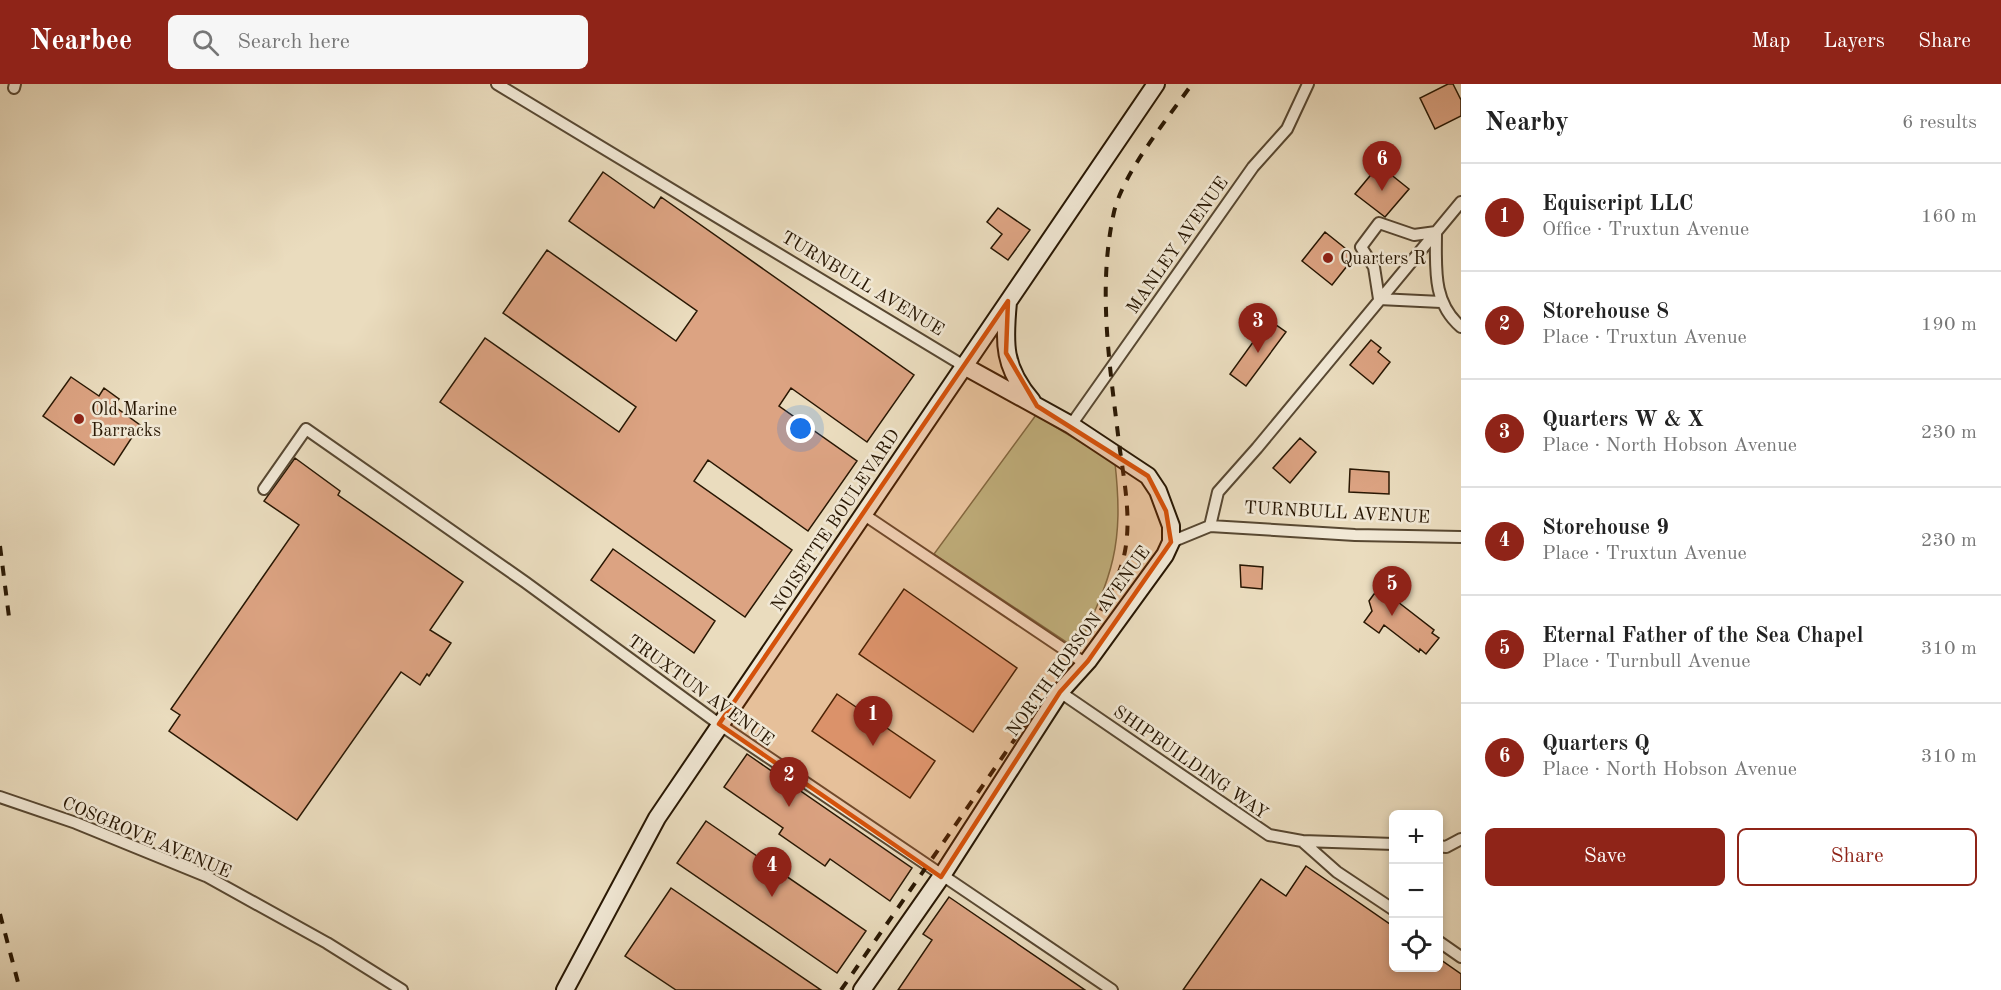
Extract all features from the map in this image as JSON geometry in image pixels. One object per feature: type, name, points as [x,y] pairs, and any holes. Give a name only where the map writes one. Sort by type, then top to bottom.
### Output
[{"type":"street","name":"TURNBULL AVENUE","points":[[497,84],[964,366],[1071,425],[1148,476],[1167,511],[1171,542]]},
{"type":"street","name":"NOISETTE BOULEVARD","points":[[565,990],[657,818],[1156,84]]},
{"type":"street","name":"MANLEY AVENUE","points":[[1071,425],[1253,167],[1287,129],[1308,84]]},
{"type":"street","points":[[1210,526],[1218,492],[1461,201]]},
{"type":"street","points":[[1379,299],[1374,267],[1361,247],[1379,223],[1414,235],[1436,232]]},
{"type":"street","points":[[1436,232],[1435,274],[1441,302],[1453,320],[1461,327]]},
{"type":"street","points":[[1379,299],[1441,302]]},
{"type":"street","points":[[1008,301],[1006,353],[1011,368],[1037,406]]},
{"type":"street","name":"TRUXTUN AVENUE","points":[[264,489],[306,429],[525,582],[719,724],[941,877],[1112,990]]},
{"type":"street","points":[[863,514],[1086,664]]},
{"type":"street","name":"TURNBULL AVENUE","points":[[1210,526],[1355,535],[1461,537]]},
{"type":"street","name":"NORTH HOBSON AVENUE","points":[[862,990],[941,877],[1060,692],[1086,664],[1166,555],[1171,542],[1210,526]]},
{"type":"street","name":"SHIPBUILDING WAY","points":[[1060,692],[1269,835],[1302,841],[1389,844]]},
{"type":"street","name":"COSGROVE AVENUE","points":[[0,797],[76,823],[206,876],[327,943],[402,990]]},
{"type":"street","points":[[1443,847],[1461,839]]},
{"type":"street","points":[[1302,841],[1337,872],[1389,907]]},
{"type":"street","points":[[1443,944],[1461,957]]},
{"type":"highlighted area","points":[[1008,301],[1006,353],[1037,406],[1148,476],[1166,511],[1171,542],[1088,661],[1060,692],[941,877],[719,724]]},
{"type":"green space","points":[[1036,415],[1115,463],[1118,516],[1113,559],[1099,600],[1077,649],[934,554]]},
{"type":"building","points":[[1448,84],[1453,84],[1461,100],[1461,116],[1435,129],[1420,98]]},
{"type":"building","points":[[1379,165],[1409,189],[1385,217],[1355,194]]},
{"type":"building","points":[[603,172],[654,208],[661,197],[914,375],[867,442],[791,388],[779,406],[857,461],[808,531],[708,460],[694,481],[792,550],[745,617],[440,402],[485,338],[619,432],[636,407],[503,313],[547,250],[676,341],[697,311],[569,221]]},
{"type":"building","points":[[998,208],[1030,230],[1008,260],[991,248],[1002,234],[987,222]]},
{"type":"building","name":"Quarters R","points":[[1325,232],[1355,256],[1332,285],[1302,261]]},
{"type":"building","points":[[1269,320],[1286,332],[1246,386],[1230,374]]},
{"type":"building","points":[[1371,340],[1381,348],[1378,352],[1390,362],[1373,384],[1350,365]]},
{"type":"building","name":"Old Marine Barracks","points":[[71,377],[99,396],[104,388],[119,399],[114,406],[140,425],[114,465],[43,416]]},
{"type":"building","points":[[1300,438],[1316,452],[1290,483],[1273,468]]},
{"type":"building","points":[[295,458],[340,491],[338,495],[463,582],[430,630],[451,643],[429,676],[427,674],[420,685],[401,672],[297,820],[169,731],[180,715],[171,709],[299,525],[264,501]]},
{"type":"building","points":[[1350,469],[1389,472],[1389,494],[1349,492]]},
{"type":"building","points":[[613,549],[715,621],[694,653],[591,580]]},
{"type":"building","points":[[1240,565],[1263,567],[1262,589],[1241,587]]},
{"type":"building","points":[[1391,583],[1405,594],[1398,602],[1434,630],[1432,633],[1439,638],[1426,654],[1420,649],[1419,652],[1384,625],[1379,633],[1364,622],[1372,611],[1369,601],[1374,594],[1384,593]]},
{"type":"building","points":[[904,589],[1017,668],[973,732],[859,654]]},
{"type":"building","points":[[837,694],[935,761],[910,798],[812,731]]},
{"type":"building","points":[[747,754],[912,868],[890,901],[830,859],[825,866],[779,834],[783,828],[724,787]]},
{"type":"building","points":[[706,821],[866,931],[837,973],[677,863]]},
{"type":"building","points":[[1306,866],[1389,924],[1389,972],[1443,972],[1443,961],[1461,974],[1461,990],[1183,990],[1261,879],[1286,896]]},
{"type":"building","points":[[671,888],[821,990],[676,990],[625,956]]},
{"type":"building","points":[[949,897],[1085,990],[898,990],[932,940],[923,934]]},
{"type":"railway","points":[[841,990],[1085,638],[1120,570],[1126,546],[1127,517],[1107,328],[1106,270],[1109,241],[1114,212],[1127,180],[1147,146],[1192,84]]},
{"type":"railway","points":[[0,546],[9,617]]},
{"type":"railway","points":[[0,914],[20,990]]},
{"type":"place","name":"Quarters Q","points":[[1382,191]]},
{"type":"place","name":"Quarters R","points":[[1328,258]]},
{"type":"place","name":"Quarters W & X","points":[[1258,353]]},
{"type":"place","name":"Old Marine Barracks","points":[[79,419]]},
{"type":"place","name":"Eternal Father of the Sea Chapel","points":[[1392,616]]},
{"type":"place","name":"Equiscript LLC","points":[[873,746]]},
{"type":"place","name":"Storehouse 8","points":[[789,807]]},
{"type":"place","name":"Storehouse 9","points":[[772,897]]}]
